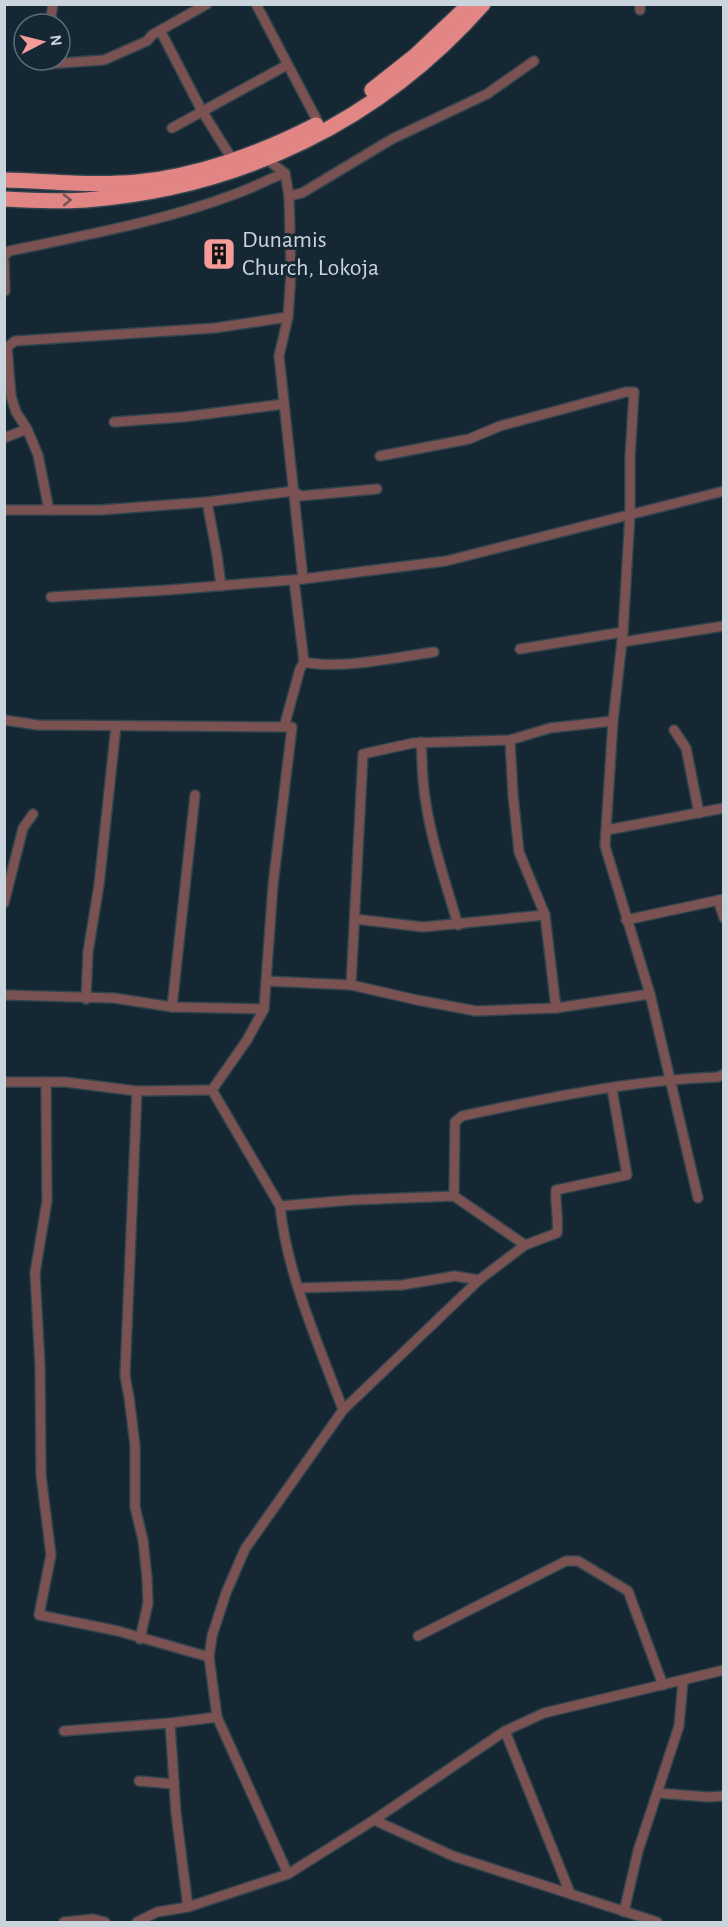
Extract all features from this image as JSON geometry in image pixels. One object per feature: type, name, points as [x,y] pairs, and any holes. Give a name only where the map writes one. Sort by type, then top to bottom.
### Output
[{"type":"highway","points":[[8,181],[138,182],[206,168],[299,134],[319,124],[376,87],[442,40],[470,4]]},
{"type":"highway","points":[[7,200],[85,200],[137,194],[206,179],[266,159],[301,144],[342,122],[381,97],[483,4]]},
{"type":"street","points":[[72,62],[104,60],[147,41],[152,35],[207,4]]},
{"type":"street","points":[[256,4],[319,124]]},
{"type":"street","points":[[160,32],[202,111],[232,159]]},
{"type":"street","points":[[289,196],[302,193],[392,139],[487,94],[534,61]]},
{"type":"street","points":[[172,128],[287,65]]},
{"type":"street","points":[[266,159],[285,173],[289,196],[291,273],[288,317],[279,356],[294,491],[304,662],[284,727]]},
{"type":"street","points":[[4,256],[9,251],[115,229],[199,206],[239,193],[285,173]]},
{"type":"street","points":[[4,261],[5,291]]},
{"type":"street","points":[[49,510],[40,464],[27,429],[16,412],[10,396],[7,347],[15,341],[215,328],[288,317]]},
{"type":"street","points":[[380,456],[449,445],[500,426],[626,392],[634,392],[630,458],[630,514],[622,637],[604,846],[650,994],[672,1079],[698,1198]]},
{"type":"street","points":[[114,422],[183,417],[284,404]]},
{"type":"street","points":[[4,438],[27,429]]},
{"type":"street","points":[[4,510],[100,510],[207,502],[294,491],[300,496],[377,489]]},
{"type":"street","points":[[51,597],[298,580],[446,561],[723,490]]},
{"type":"street","points":[[207,502],[218,555],[220,586]]},
{"type":"street","points":[[520,649],[723,626]]},
{"type":"street","points":[[304,662],[342,664],[434,652]]},
{"type":"street","points":[[4,720],[38,724],[116,726],[292,727],[273,885],[264,1009],[247,1040],[212,1090]]},
{"type":"street","points":[[351,985],[363,754],[421,742],[510,740],[550,728],[613,721]]},
{"type":"street","points":[[86,999],[88,952],[99,885],[116,726]]},
{"type":"street","points":[[674,730],[686,748],[699,813]]},
{"type":"street","points":[[510,740],[519,852],[545,915],[556,1008]]},
{"type":"street","points":[[421,742],[429,820],[438,861],[458,925]]},
{"type":"street","points":[[172,1007],[195,795]]},
{"type":"street","points":[[606,830],[723,808]]},
{"type":"street","points":[[4,903],[23,828],[33,814]]},
{"type":"street","points":[[626,920],[721,900],[723,918]]},
{"type":"street","points":[[355,919],[423,927],[545,915]]},
{"type":"street","points":[[266,981],[351,985],[476,1011],[556,1008],[650,994]]},
{"type":"street","points":[[4,995],[114,999],[172,1007],[264,1009]]},
{"type":"street","points":[[453,1196],[455,1122],[462,1116],[537,1100],[672,1079],[718,1077],[723,1074]]},
{"type":"street","points":[[4,1082],[66,1082],[137,1091],[212,1090]]},
{"type":"street","points":[[46,1082],[47,1201],[36,1273],[42,1475],[51,1555],[39,1615],[118,1631],[209,1657]]},
{"type":"street","points":[[288,1874],[217,1717],[209,1657],[212,1636],[226,1593],[245,1549],[343,1410],[479,1280],[525,1245],[556,1233],[558,1222],[555,1206],[556,1190],[627,1175],[612,1089]]},
{"type":"street","points":[[212,1090],[280,1206],[283,1228],[299,1288],[343,1410]]},
{"type":"street","points":[[137,1091],[125,1376],[135,1445],[135,1507],[143,1540],[147,1578],[148,1603],[140,1639]]},
{"type":"street","points":[[280,1206],[352,1200],[453,1196],[525,1245]]},
{"type":"street","points":[[299,1288],[402,1285],[455,1276],[479,1280]]},
{"type":"street","points":[[418,1636],[566,1561],[578,1561],[628,1591],[663,1685]]},
{"type":"street","points":[[137,1923],[157,1912],[188,1907],[288,1874],[374,1820],[506,1731],[544,1713],[723,1670]]},
{"type":"street","points":[[624,1912],[638,1851],[679,1726],[683,1681]]},
{"type":"street","points":[[64,1731],[217,1717]]},
{"type":"street","points":[[170,1723],[174,1784],[188,1907]]},
{"type":"street","points":[[506,1731],[570,1893]]},
{"type":"street","points":[[139,1781],[174,1784]]},
{"type":"street","points":[[657,1793],[723,1796]]},
{"type":"street","points":[[374,1820],[453,1856],[657,1923]]},
{"type":"street","points":[[64,1923],[93,1919],[105,1923]]},
{"type":"place","name":"Dunamis Church, Lokoja","points":[[219,254]]}]
